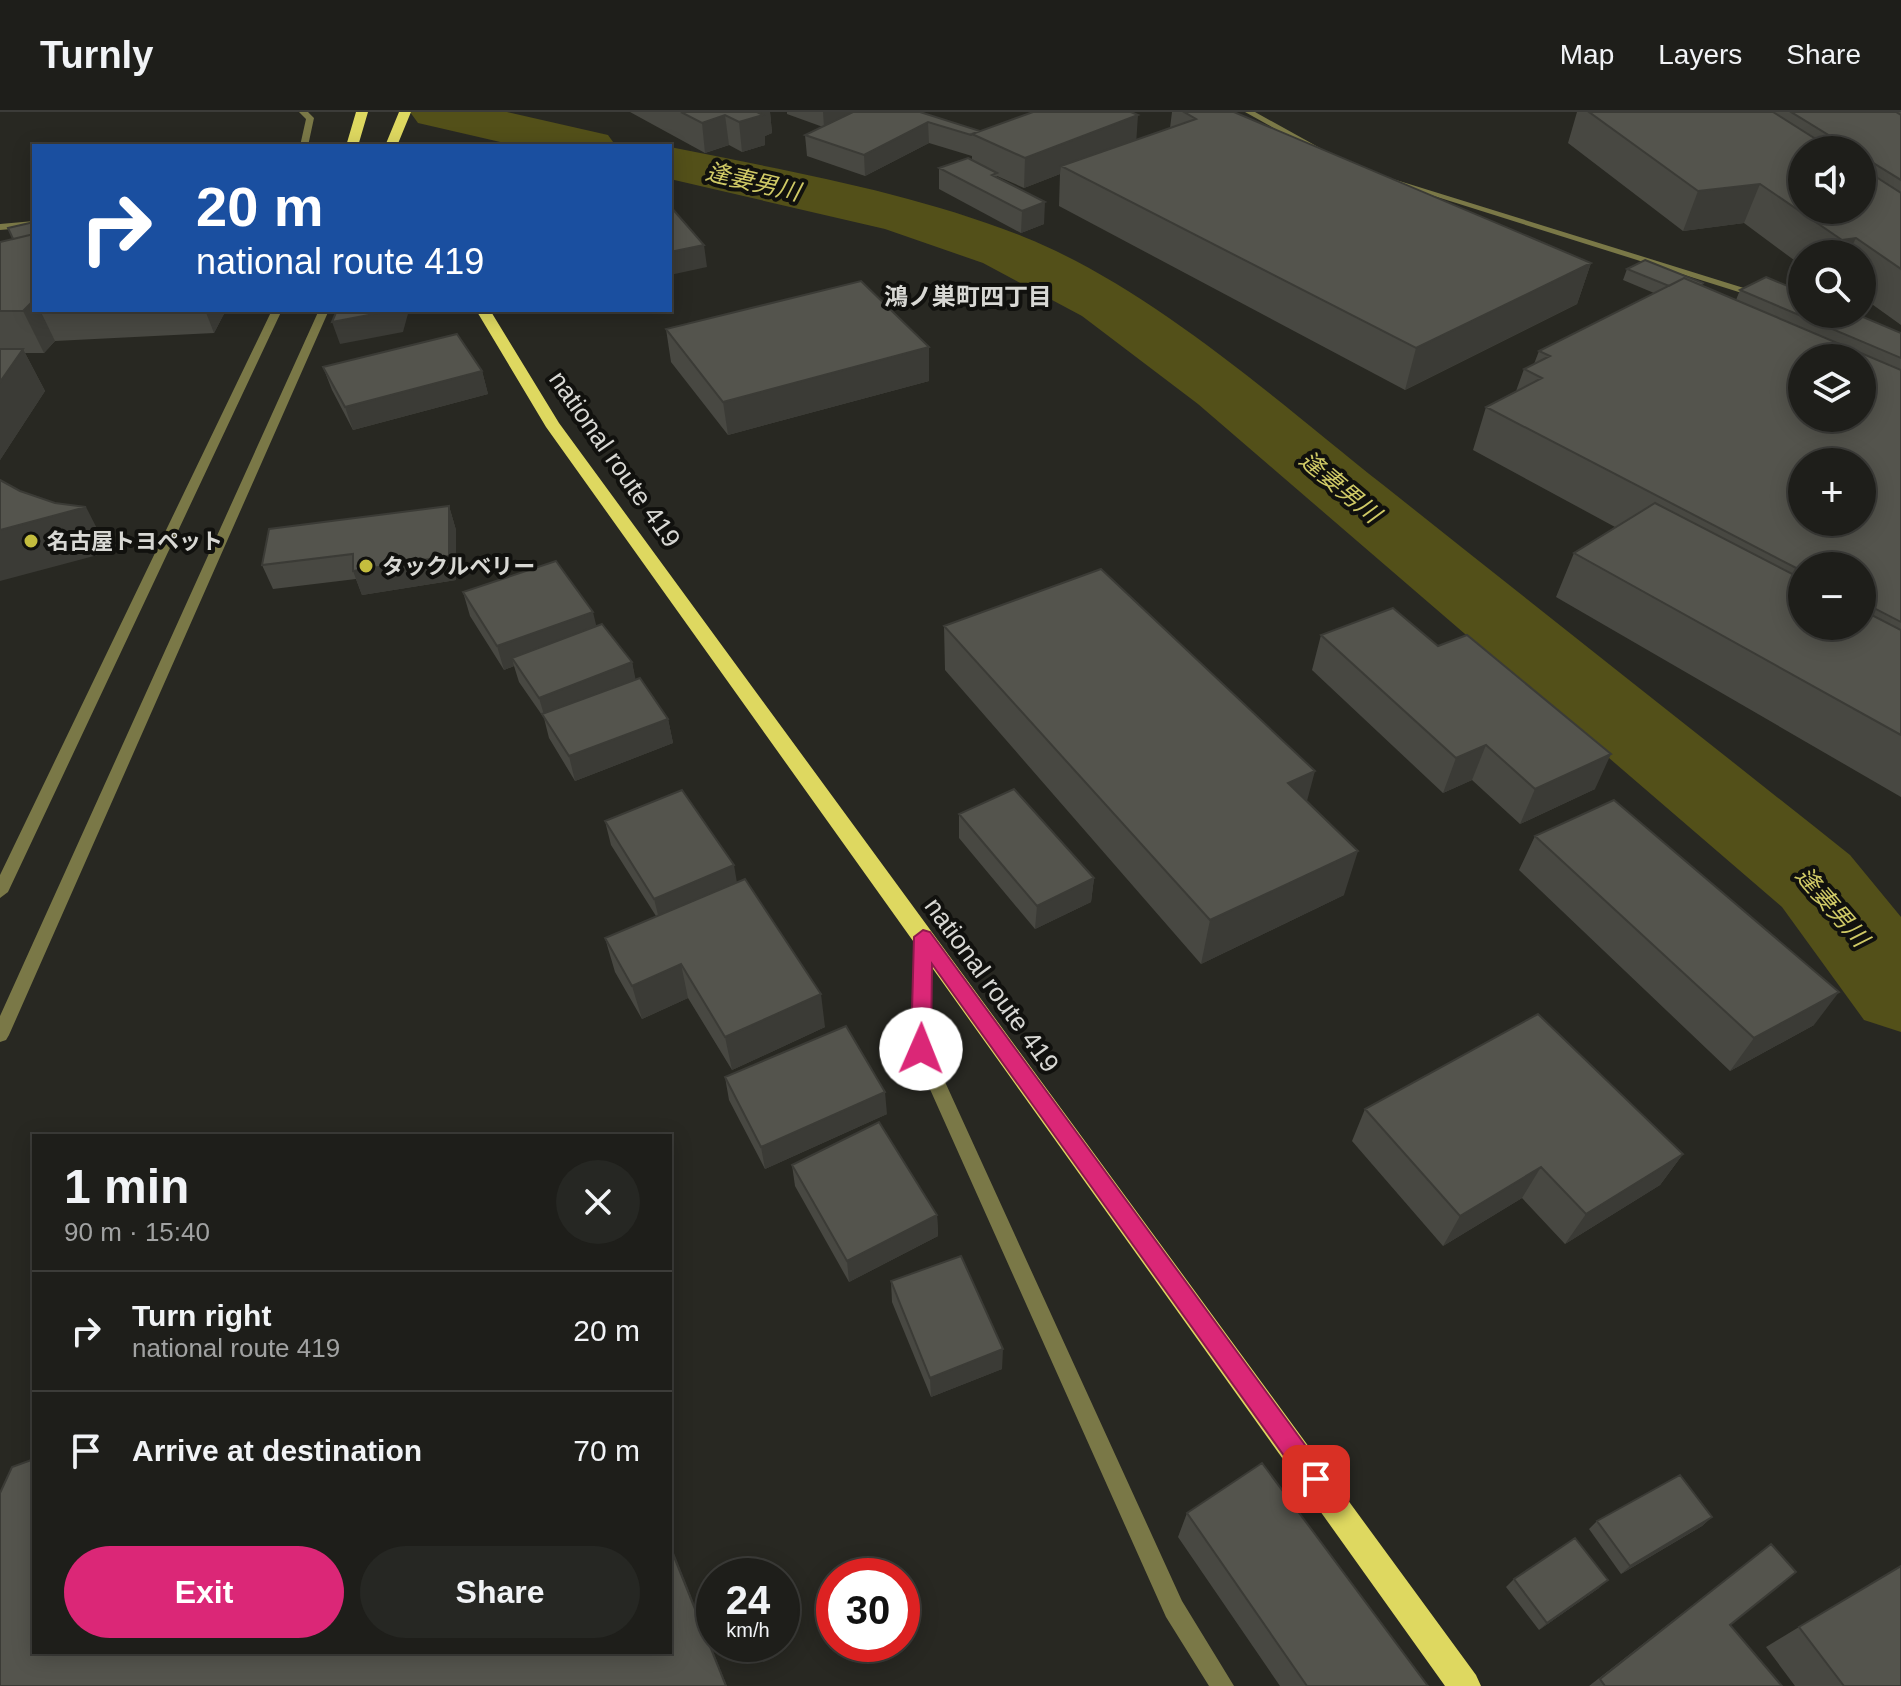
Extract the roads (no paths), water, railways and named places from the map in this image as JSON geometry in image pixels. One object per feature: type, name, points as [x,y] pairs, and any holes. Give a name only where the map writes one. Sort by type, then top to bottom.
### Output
[{"type":"highway","points":[[353,144],[361,113]]},
{"type":"highway","points":[[392,144],[403,117]]},
{"type":"highway","name":"national route 419","points":[[484,312],[552,424],[1465,1686]]},
{"type":"street","points":[[303,112],[310,118],[304,144]]},
{"type":"street","points":[[1249,112],[1341,160]]},
{"type":"street","points":[[1368,172],[1788,305]]},
{"type":"street","points":[[0,227],[32,224]]},
{"type":"street","points":[[0,892],[276,312]]},
{"type":"street","points":[[0,1035],[323,312]]},
{"type":"street","points":[[923,937],[921,1049],[1174,1609],[1222,1686]]},
{"type":"waterway","name":"逢妻男川","points":[[436,112],[580,144]]},
{"type":"waterway","name":"逢妻男川","points":[[672,163],[905,217],[1004,250],[1104,303],[1222,390],[1816,881],[1901,991]]},
{"type":"place","name":"名古屋トヨペット","points":[[31,541]]},
{"type":"place","name":"タックルベリー","points":[[366,566]]},
{"type":"district","name":"鴻ノ巣町四丁目","points":[[968,297]]}]
